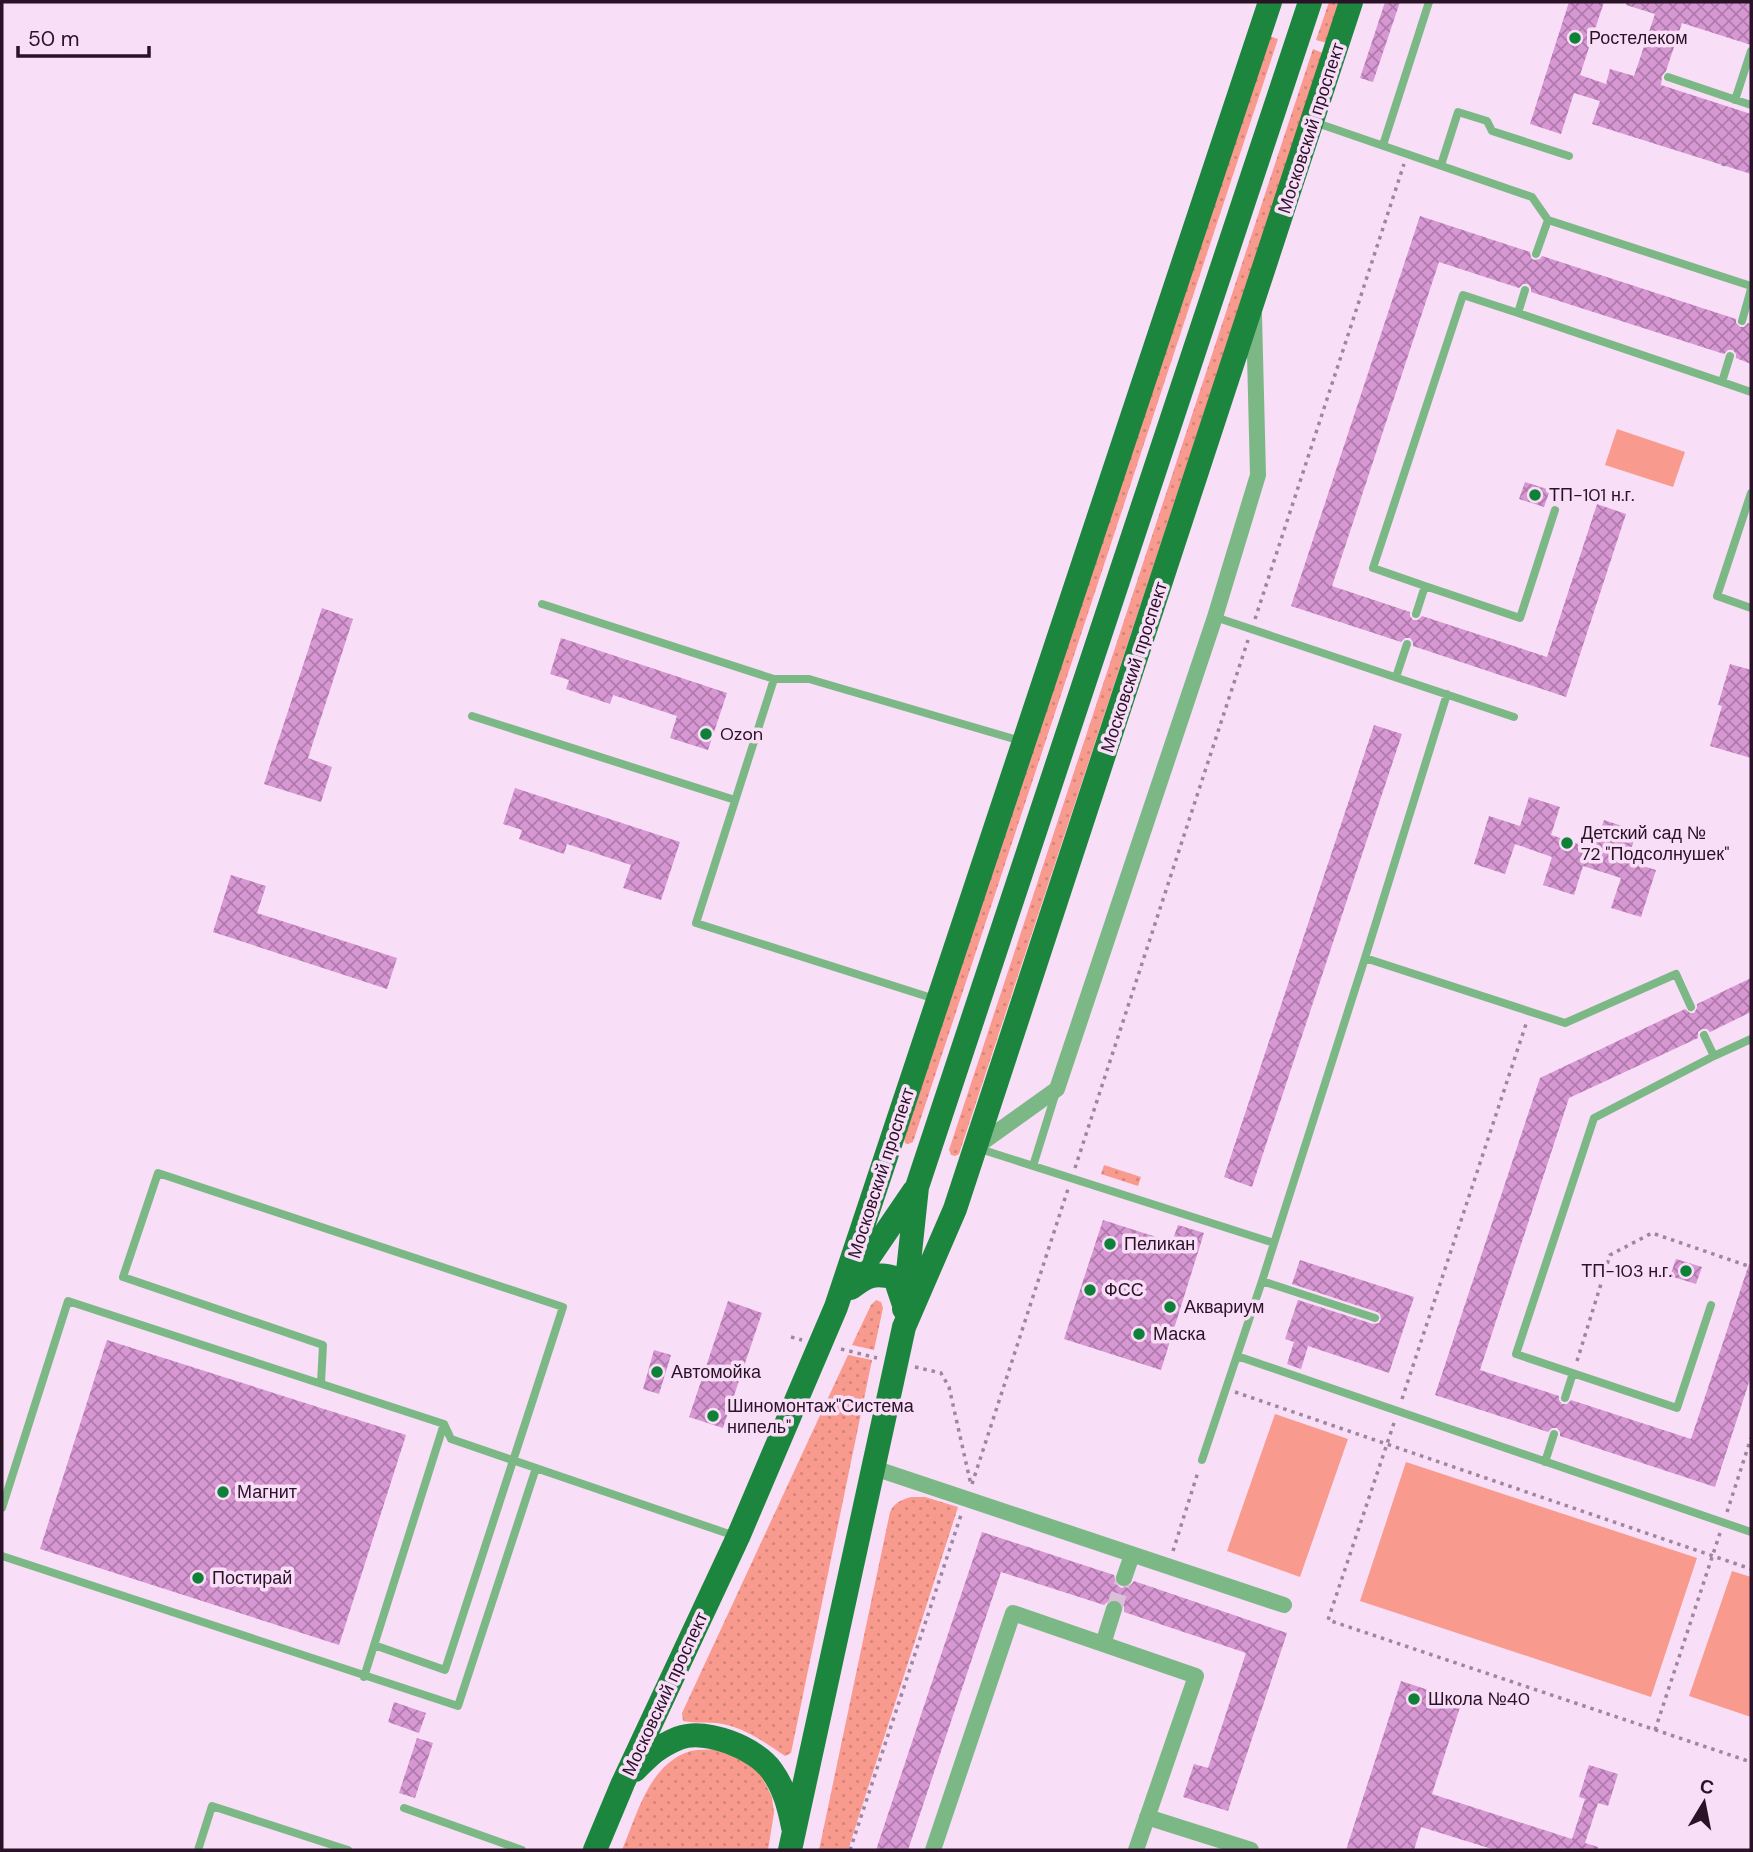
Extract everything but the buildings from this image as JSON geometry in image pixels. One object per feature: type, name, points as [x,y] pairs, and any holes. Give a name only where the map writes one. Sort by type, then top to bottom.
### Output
[{"type":"main road","name":"Московский проспект","points":[[595,1850],[623,1783],[738,1537],[841,1300],[1270,2]]},
{"type":"main road","name":"Московский проспект","points":[[792,1841],[897,1362],[917,1187],[1310,2]]},
{"type":"main road","name":"Московский проспект","points":[[904,1317],[955,1209],[1351,2]]},
{"type":"main road","name":"Московский проспект","points":[[841,1300],[917,1187]]},
{"type":"main road","points":[[841,1300],[863,1279],[880,1273],[895,1278],[901,1292],[904,1317]]},
{"type":"main road","points":[[623,1783],[656,1749],[682,1737],[703,1736],[730,1741],[771,1768],[787,1797],[792,1841]]},
{"type":"street","points":[[975,1147],[1057,1089],[1214,617],[1258,475],[1254,302]]},
{"type":"street","points":[[874,1468],[1284,1605]]},
{"type":"street","points":[[1124,1578],[1132,1555]]},
{"type":"street","points":[[1103,1644],[1114,1608]]},
{"type":"street","points":[[933,1850],[1013,1613],[1196,1675],[1136,1850]]},
{"type":"street","points":[[1147,1817],[1251,1850]]},
{"type":"lane","points":[[1383,145],[1429,2]]},
{"type":"lane","points":[[1735,100],[1751,51]]},
{"type":"lane","points":[[1668,77],[1751,105]]},
{"type":"lane","points":[[1441,166],[1458,112],[1487,121],[1492,131],[1569,156]]},
{"type":"lane","points":[[1313,121],[1531,197],[1548,220],[1751,288],[1741,321]]},
{"type":"lane","points":[[1536,254],[1548,220]]},
{"type":"lane","points":[[1518,313],[1525,290]]},
{"type":"lane","points":[[1555,510],[1520,618],[1373,568],[1463,295],[1751,392]]},
{"type":"lane","points":[[1722,382],[1730,356]]},
{"type":"lane","points":[[1751,493],[1717,596],[1751,608]]},
{"type":"lane","points":[[1416,614],[1425,586]]},
{"type":"lane","points":[[542,604],[774,678],[809,679],[1024,742]]},
{"type":"lane","points":[[1214,617],[1514,717]]},
{"type":"lane","points":[[1396,677],[1407,644]]},
{"type":"lane","points":[[774,678],[696,923],[938,1000]]},
{"type":"lane","points":[[1202,1460],[1262,1281],[1447,694]]},
{"type":"lane","points":[[472,716],[735,800]]},
{"type":"lane","points":[[1365,958],[1565,1023],[1676,974],[1691,1007]]},
{"type":"lane","points":[[1704,1035],[1714,1056]]},
{"type":"lane","points":[[1711,1305],[1677,1408],[1516,1354],[1594,1118],[1751,1039]]},
{"type":"lane","points":[[1033,1166],[1057,1089]]},
{"type":"lane","points":[[975,1147],[1274,1243]]},
{"type":"lane","points":[[321,1383],[323,1345],[123,1277],[158,1173],[563,1307],[446,1670],[374,1645]]},
{"type":"lane","points":[[1262,1281],[1375,1318]]},
{"type":"lane","points":[[2,1508],[68,1301],[444,1424],[451,1439],[738,1537]]},
{"type":"lane","points":[[1237,1356],[1751,1532]]},
{"type":"lane","points":[[1565,1398],[1573,1373]]},
{"type":"lane","points":[[364,1676],[444,1424]]},
{"type":"lane","points":[[1545,1462],[1554,1434]]},
{"type":"lane","points":[[2,1556],[458,1706],[536,1468]]},
{"type":"lane","points":[[198,1850],[212,1805],[348,1850]]},
{"type":"lane","points":[[404,1808],[522,1850]]},
{"type":"path","points":[[791,1337],[941,1373],[949,1387],[971,1486],[1407,154]]},
{"type":"path","points":[[1723,166],[1726,156]]},
{"type":"path","points":[[1531,1012],[1328,1620],[1751,1762]]},
{"type":"path","points":[[1573,1373],[1610,1255],[1652,1233],[1751,1267]]},
{"type":"path","points":[[1227,1389],[1751,1569]]},
{"type":"path","points":[[1656,1730],[1751,1438]]},
{"type":"path","points":[[1168,1566],[1202,1460]]},
{"type":"path","points":[[850,1850],[967,1499]]},
{"type":"shaded area","points":[[1329,2],[1340,2],[1327,43],[1316,40]]},
{"type":"shaded area","points":[[1269,36],[1278,39],[913,1142],[908,1144],[904,1139]]},
{"type":"shaded area","points":[[1313,49],[1323,53],[959,1154],[951,1155],[949,1150]]},
{"type":"shaded area","points":[[1617,429],[1685,452],[1673,487],[1605,465]]},
{"type":"shaded area","points":[[1104,1165],[1141,1177],[1138,1186],[1101,1174]]},
{"type":"shaded area","points":[[876,1300],[881,1302],[883,1308],[874,1350],[852,1345],[871,1305]]},
{"type":"shaded area","points":[[848,1355],[872,1360],[791,1753],[785,1756],[735,1727],[683,1721],[682,1713]]},
{"type":"shaded area","points":[[1275,1414],[1348,1439],[1300,1577],[1227,1551]]},
{"type":"shaded area","points":[[1406,1462],[1697,1558],[1651,1697],[1360,1601]]},
{"type":"shaded area","points":[[911,1497],[925,1497],[958,1507],[848,1850],[819,1850],[890,1512],[899,1502]]},
{"type":"shaded area","points":[[1732,1571],[1751,1577],[1751,1717],[1689,1696]]},
{"type":"shaded area","points":[[718,1749],[745,1759],[760,1773],[772,1797],[774,1813],[768,1850],[622,1850],[646,1792],[665,1767],[677,1757],[691,1751]]},
{"type":"tunnel","points":[[1114,1609],[1124,1578]]},
{"type":"place","name":"Ростелеком","points":[[1575,38]]},
{"type":"place","name":"ТП-101 н.г.","points":[[1535,495]]},
{"type":"place","name":"Ozon","points":[[706,734]]},
{"type":"place","name":"Детский сад № 72 \"Подсолнушек\"","points":[[1567,843]]},
{"type":"place","name":"Пеликан","points":[[1110,1244]]},
{"type":"place","name":"ТП-103 н.г.","points":[[1686,1271]]},
{"type":"place","name":"ФСС","points":[[1090,1290]]},
{"type":"place","name":"Аквариум","points":[[1170,1307]]},
{"type":"place","name":"Маска","points":[[1139,1334]]},
{"type":"place","name":"Автомойка","points":[[657,1372]]},
{"type":"place","name":"Шиномонтаж\"Система нипель\"","points":[[713,1416]]},
{"type":"place","name":"Магнит","points":[[223,1492]]},
{"type":"place","name":"Постирай","points":[[198,1578]]},
{"type":"place","name":"Школа №40","points":[[1414,1699]]}]
